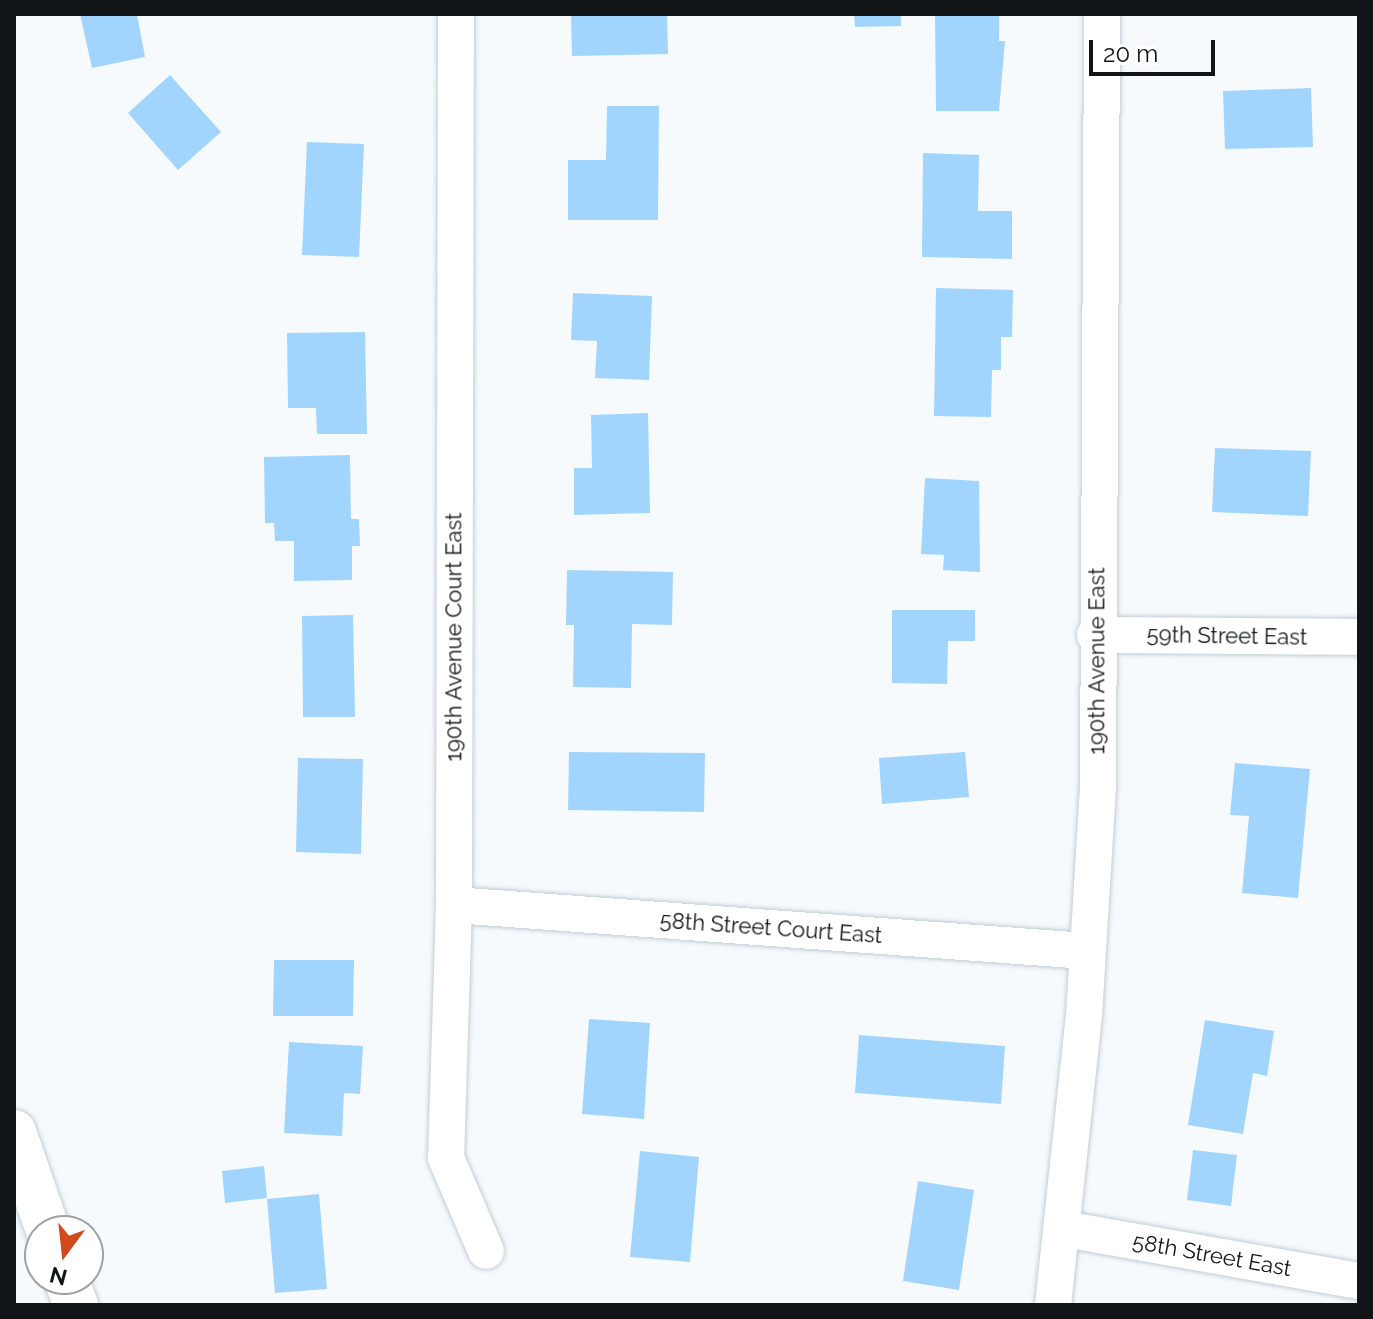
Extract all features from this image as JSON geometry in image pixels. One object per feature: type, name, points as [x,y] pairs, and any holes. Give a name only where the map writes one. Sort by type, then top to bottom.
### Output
[{"type":"street","name":"190th Avenue Court East","points":[[456,14],[454,905],[446,1158],[486,1251]]},
{"type":"street","name":"190th Avenue East","points":[[1053,1305],[1064,1229],[1098,786],[1095,635],[1102,14]]},
{"type":"street","name":"59th Street East","points":[[1095,635],[1359,637]]},
{"type":"street","name":"58th Street Court East","points":[[454,905],[1087,951]]},
{"type":"street","points":[[14,1132],[43,1215]]},
{"type":"street","name":"58th Street East","points":[[1064,1229],[1359,1281]]},
{"type":"building","points":[[80,14],[137,14],[145,57],[92,68]]},
{"type":"building","points":[[571,14],[667,14],[668,54],[572,56]]},
{"type":"building","points":[[854,14],[901,14],[901,26],[855,27]]},
{"type":"building","points":[[935,14],[999,14],[999,41],[1005,41],[999,111],[936,111]]},
{"type":"building","points":[[170,75],[221,132],[178,170],[128,113]]},
{"type":"building","points":[[1311,88],[1313,147],[1225,149],[1223,91]]},
{"type":"building","points":[[607,106],[659,106],[658,220],[568,220],[568,160],[606,160]]},
{"type":"building","points":[[307,142],[364,144],[359,257],[302,255]]},
{"type":"building","points":[[923,153],[979,155],[978,211],[1012,211],[1012,259],[922,257]]},
{"type":"building","points":[[936,288],[1013,290],[1012,337],[1001,337],[1001,370],[992,370],[991,417],[934,416]]},
{"type":"building","points":[[573,293],[652,296],[649,380],[595,378],[597,341],[571,340]]},
{"type":"building","points":[[365,332],[367,434],[317,434],[316,408],[288,408],[287,333]]},
{"type":"building","points":[[648,413],[650,513],[574,515],[574,468],[592,468],[591,415]]},
{"type":"building","points":[[1215,448],[1311,451],[1308,516],[1212,512]]},
{"type":"building","points":[[350,455],[351,519],[359,519],[360,546],[352,546],[352,580],[294,581],[294,541],[275,541],[274,523],[265,523],[264,457]]},
{"type":"building","points":[[925,478],[979,481],[980,572],[943,570],[944,555],[921,554]]},
{"type":"building","points":[[567,570],[673,572],[672,625],[632,624],[631,688],[573,687],[574,625],[566,625]]},
{"type":"building","points":[[892,610],[975,610],[975,641],[948,641],[947,684],[892,683]]},
{"type":"building","points":[[353,615],[355,717],[303,717],[302,616]]},
{"type":"building","points":[[569,752],[705,753],[704,812],[568,810]]},
{"type":"building","points":[[965,752],[969,797],[882,804],[879,758]]},
{"type":"building","points":[[298,758],[363,759],[361,854],[296,852]]},
{"type":"building","points":[[1235,763],[1310,769],[1298,898],[1242,893],[1249,816],[1230,815]]},
{"type":"building","points":[[274,960],[354,960],[353,1016],[273,1016]]},
{"type":"building","points":[[589,1019],[650,1023],[644,1119],[582,1114]]},
{"type":"building","points":[[1205,1020],[1274,1031],[1267,1076],[1253,1073],[1243,1134],[1188,1125]]},
{"type":"building","points":[[859,1035],[1005,1046],[1001,1104],[855,1093]]},
{"type":"building","points":[[289,1042],[363,1046],[360,1094],[344,1093],[342,1136],[284,1133]]},
{"type":"building","points":[[1193,1150],[1237,1155],[1231,1206],[1187,1200]]},
{"type":"building","points":[[640,1151],[699,1157],[690,1262],[630,1257]]},
{"type":"building","points":[[264,1166],[267,1198],[225,1203],[222,1171]]},
{"type":"building","points":[[918,1181],[974,1190],[959,1290],[903,1281]]},
{"type":"building","points":[[319,1194],[327,1289],[275,1293],[267,1199]]}]
